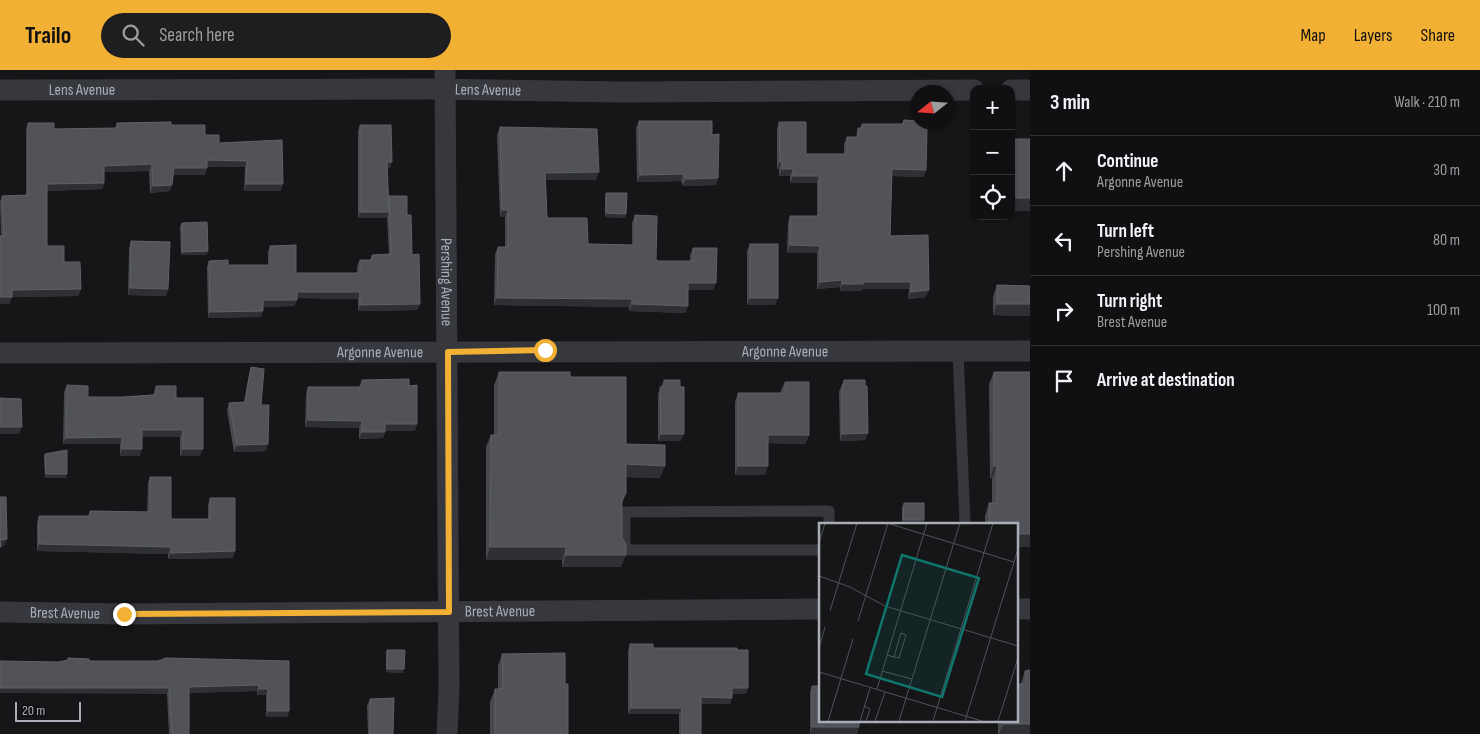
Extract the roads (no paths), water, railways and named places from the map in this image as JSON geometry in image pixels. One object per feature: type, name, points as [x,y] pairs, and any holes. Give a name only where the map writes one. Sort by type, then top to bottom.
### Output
[{"type":"street","name":"Lens Avenue","points":[[0,90],[445,80],[621,92],[970,90]]},
{"type":"street","name":"Pershing Avenue","points":[[445,80],[449,612],[447,734]]},
{"type":"street","points":[[1015,90],[1030,90]]},
{"type":"street","name":"Argonne Avenue","points":[[0,352],[1030,351]]},
{"type":"street","name":"Brest Avenue","points":[[0,612],[449,612],[819,609]]},
{"type":"lane","points":[[958,351],[965,523]]},
{"type":"lane","points":[[819,550],[625,550],[624,512],[829,511],[829,523]]}]
